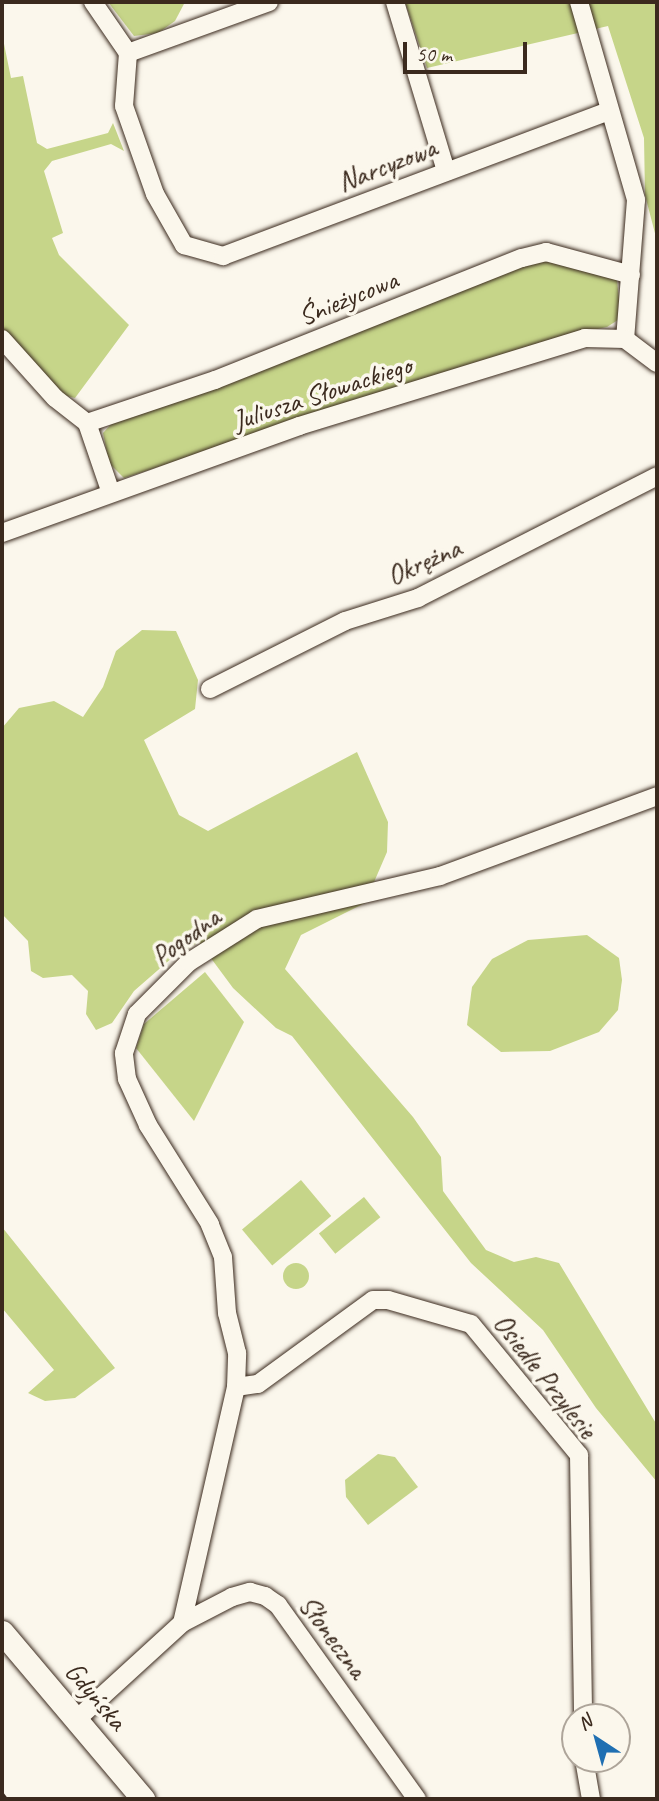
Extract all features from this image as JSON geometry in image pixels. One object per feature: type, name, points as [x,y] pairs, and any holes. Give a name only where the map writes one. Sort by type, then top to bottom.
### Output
[{"type":"main road","name":"Gdyńska","points":[[2,1632],[143,1799]]},
{"type":"street","points":[[93,2],[104,23],[128,53],[269,2]]},
{"type":"street","points":[[396,2],[446,171]]},
{"type":"street","points":[[579,2],[608,111],[636,200],[625,339],[657,363]]},
{"type":"street","name":"Narcyzowa","points":[[128,53],[124,106],[155,194],[184,245],[223,256],[608,111]]},
{"type":"street","name":"Śnieżycowa","points":[[87,424],[215,380],[522,258],[546,252],[631,275]]},
{"type":"street","name":"Juliusza Słowackiego","points":[[2,533],[408,391],[585,338],[625,339]]},
{"type":"street","points":[[2,339],[55,398],[87,424],[111,493]]},
{"type":"street","name":"Okrężna","points":[[209,689],[345,621],[418,598],[657,476]]},
{"type":"street","name":"Pogodna","points":[[236,1387],[237,1353],[227,1313],[223,1257],[210,1224],[148,1125],[127,1079],[124,1053],[137,1014],[189,962],[257,919],[440,876],[657,796]]},
{"type":"street","name":"Osiedle Przylesie","points":[[236,1387],[258,1384],[373,1300],[388,1300],[471,1324],[579,1455],[583,1703]]},
{"type":"street","points":[[182,1623],[236,1387]]},
{"type":"street","name":"Słoneczna","points":[[77,1719],[182,1623],[250,1592],[278,1605],[417,1799]]},
{"type":"street","points":[[586,1773],[591,1799]]},
{"type":"green space","points":[[108,2],[185,2],[175,21],[158,33],[134,36]]},
{"type":"green space","points":[[405,2],[657,2],[657,241],[645,195],[644,138],[608,26],[427,68]]},
{"type":"green space","points":[[2,34],[11,78],[23,76],[37,143],[47,149],[108,133],[113,123],[124,151],[111,144],[52,161],[44,171],[63,233],[52,238],[59,255],[129,325],[75,398],[63,395],[2,331]]},
{"type":"green space","points":[[538,259],[617,280],[621,318],[607,327],[556,338],[124,478],[109,463],[103,433],[115,420]]},
{"type":"green space","points":[[142,630],[176,631],[198,680],[195,709],[144,740],[179,815],[208,831],[357,752],[388,822],[387,852],[365,903],[301,935],[285,969],[413,1117],[441,1157],[443,1191],[486,1250],[514,1262],[536,1257],[559,1263],[657,1425],[657,1482],[596,1408],[543,1330],[471,1263],[292,1036],[276,1028],[233,988],[199,942],[173,957],[134,991],[112,1023],[96,1030],[86,1014],[88,991],[72,975],[43,978],[31,971],[28,941],[2,914],[2,728],[19,708],[54,701],[83,717],[103,687],[116,651]]},
{"type":"green space","points":[[587,935],[619,958],[622,980],[618,1010],[599,1032],[550,1051],[501,1052],[467,1025],[472,987],[492,959],[528,940]]},
{"type":"green space","points":[[205,972],[244,1022],[194,1121],[136,1048],[144,1024]]},
{"type":"green space","points":[[301,1180],[331,1216],[272,1265],[242,1229]]},
{"type":"green space","points":[[364,1197],[380,1217],[335,1254],[319,1234]]},
{"type":"green space","points":[[2,1227],[115,1368],[75,1398],[45,1401],[28,1393],[54,1370],[2,1308]]},
{"type":"green space","points":[[296,1263],[305,1267],[309,1276],[305,1285],[296,1289],[287,1285],[283,1276],[287,1267]]},
{"type":"green space","points":[[378,1454],[395,1457],[418,1487],[368,1525],[346,1497],[345,1480]]},
{"type":"railway","points":[[2,1795],[5,1799]]}]
